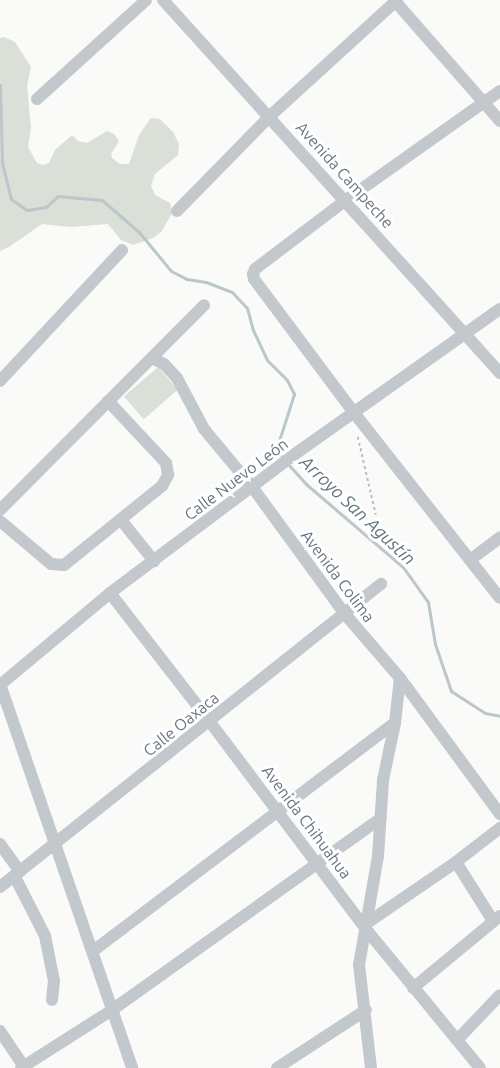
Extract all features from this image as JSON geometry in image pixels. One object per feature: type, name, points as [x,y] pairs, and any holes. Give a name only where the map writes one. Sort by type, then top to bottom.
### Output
[{"type":"street","points":[[37,99],[146,0]]},
{"type":"street","name":"Avenida Campeche","points":[[163,0],[270,116],[500,374]]},
{"type":"street","points":[[177,211],[270,116],[396,0],[500,121]]},
{"type":"street","points":[[500,91],[346,201],[255,269],[253,274],[254,279],[355,414],[500,598]]},
{"type":"street","points":[[0,381],[122,250]]},
{"type":"street","points":[[0,510],[204,305]]},
{"type":"street","name":"Calle Nuevo León","points":[[0,685],[110,593],[296,454],[500,309]]},
{"type":"street","name":"Avenida Colima","points":[[152,358],[164,364],[177,378],[204,429],[253,488],[344,613],[399,678],[500,814]]},
{"type":"street","points":[[0,521],[45,560],[57,565],[70,562],[162,486],[168,469],[162,458],[108,402]]},
{"type":"street","points":[[121,520],[154,561]]},
{"type":"street","points":[[470,560],[500,537]]},
{"type":"street","name":"Calle Oaxaca","points":[[0,887],[381,584]]},
{"type":"street","name":"Avenida Chihuahua","points":[[110,593],[413,988],[480,1068]]},
{"type":"street","points":[[371,1068],[359,965],[378,856],[383,780],[395,723],[399,678]]},
{"type":"street","points":[[0,685],[132,1068]]},
{"type":"street","points":[[93,951],[395,723]]},
{"type":"street","points":[[0,1031],[23,1067],[112,1010],[381,818]]},
{"type":"street","points":[[366,925],[500,828]]},
{"type":"street","points":[[0,844],[17,874],[45,936],[54,981],[52,1000]]},
{"type":"street","points":[[413,988],[497,919],[456,862]]},
{"type":"street","points":[[457,1040],[500,995]]},
{"type":"street","points":[[277,1068],[366,1010]]},
{"type":"path","points":[[358,438],[376,515]]},
{"type":"shaded area","points":[[4,37],[15,42],[31,67],[27,85],[31,128],[28,147],[37,163],[43,165],[49,163],[55,150],[72,135],[78,141],[87,143],[107,131],[114,134],[119,141],[111,154],[112,158],[120,164],[129,164],[139,135],[151,118],[160,119],[173,132],[179,144],[178,155],[155,174],[151,186],[155,195],[170,203],[172,213],[162,231],[153,238],[133,245],[121,240],[108,224],[70,227],[42,224],[0,251],[0,38]]},
{"type":"shaded area","points":[[158,367],[178,390],[144,419],[124,397]]},
{"type":"waterway","name":"Arroyo San Agustín","points":[[0,85],[2,163],[11,199],[27,210],[46,207],[58,196],[102,200],[139,232],[171,271],[187,279],[206,282],[232,292],[247,308],[253,330],[267,360],[287,380],[294,394],[276,450],[284,459]]},
{"type":"waterway","name":"Arroyo San Agustín","points":[[288,464],[306,484],[403,567],[428,602],[435,644],[451,691],[485,713],[500,716]]}]
